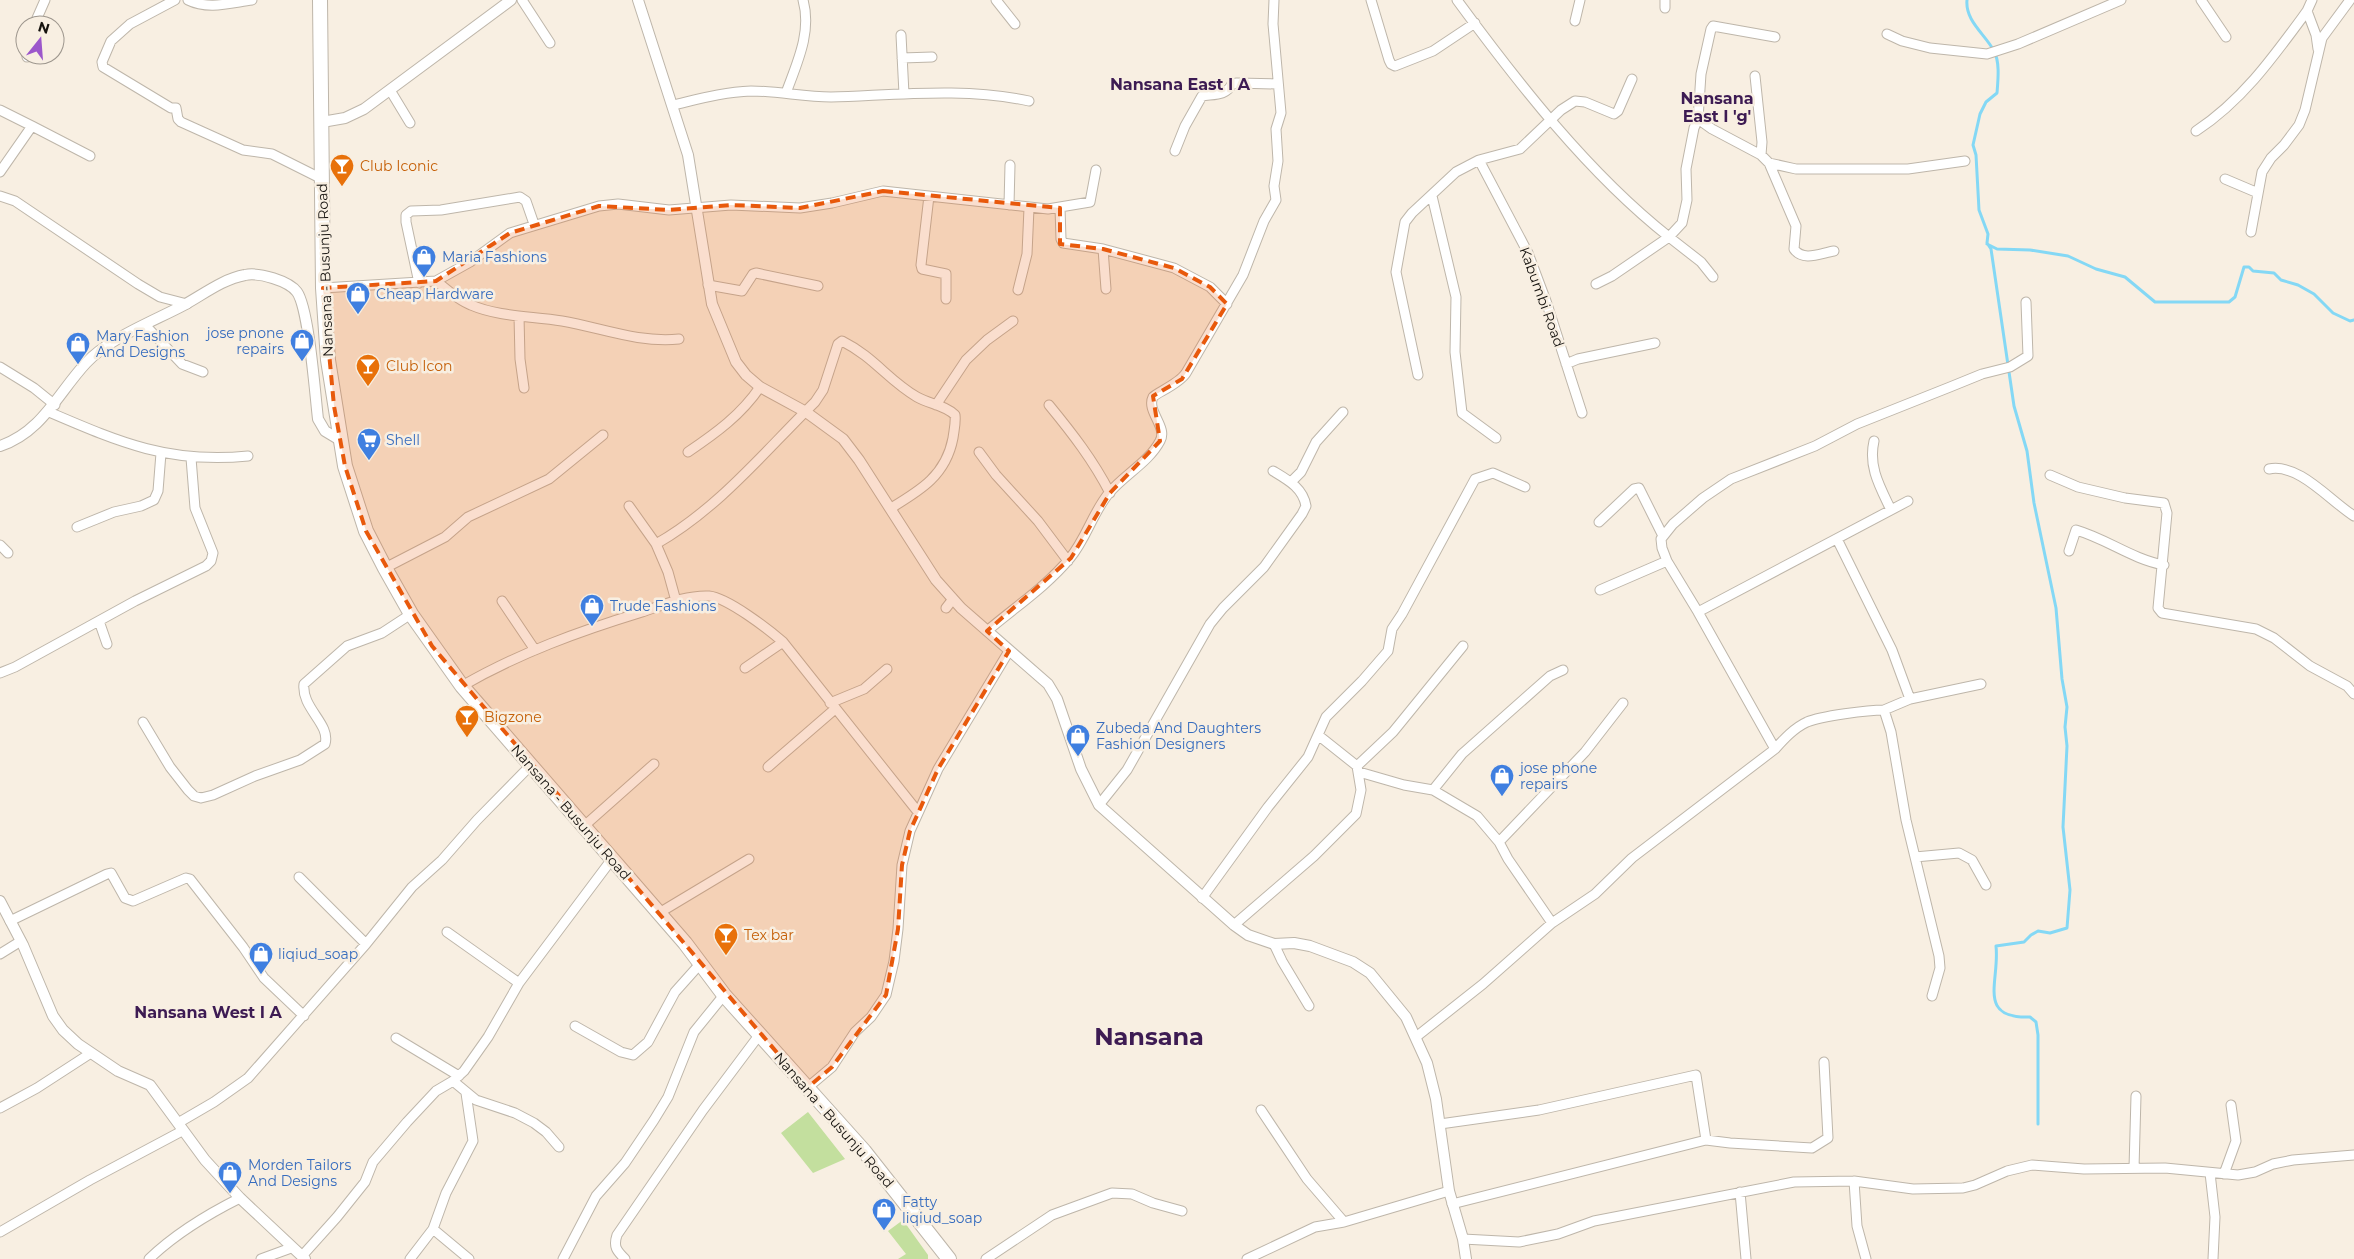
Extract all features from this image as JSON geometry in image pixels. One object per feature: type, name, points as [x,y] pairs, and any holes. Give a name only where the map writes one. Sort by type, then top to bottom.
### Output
[{"type":"main road","name":"Nansana - Busunju Road","points":[[320,0],[323,288],[328,360],[345,466],[366,531],[384,568],[411,614],[462,686],[582,827],[659,913],[724,995],[864,1151],[949,1259]]},
{"type":"street","points":[[38,15],[45,0]]},
{"type":"street","points":[[174,0],[143,16],[111,41],[102,62],[103,67],[135,88],[171,108],[176,108],[178,120],[181,122],[243,150],[253,149],[272,154],[322,179]]},
{"type":"street","points":[[188,0],[199,4],[215,6],[252,0]]},
{"type":"street","points":[[322,122],[345,118],[364,109],[511,0]]},
{"type":"street","points":[[522,0],[550,43]]},
{"type":"street","points":[[638,0],[688,154],[708,285],[717,319],[736,362],[760,388],[806,412],[843,439],[891,508],[936,580],[953,599],[1009,652],[1048,684],[1057,700],[1084,776],[1099,805],[1202,898],[1248,935],[1274,944],[1294,943],[1310,946],[1353,962],[1370,973],[1383,988],[1406,1017],[1427,1063],[1436,1098],[1449,1191],[1463,1239],[1466,1259]]},
{"type":"street","points":[[786,93],[806,28],[807,16],[803,0]]},
{"type":"street","points":[[996,0],[1015,24]]},
{"type":"street","points":[[987,631],[1068,561],[1110,493],[1146,459],[1160,441],[1161,428],[1152,404],[1154,395],[1182,379],[1243,275],[1264,221],[1276,200],[1274,186],[1278,161],[1276,129],[1281,113],[1273,24],[1274,0]]},
{"type":"street","points":[[1371,0],[1389,60],[1395,66],[1433,50],[1475,23]]},
{"type":"street","points":[[1457,0],[1581,155],[1621,196],[1701,262],[1713,277]]},
{"type":"street","points":[[1576,21],[1580,0]]},
{"type":"street","points":[[1886,34],[1902,41],[1930,48],[1987,54],[2018,44],[2121,0]]},
{"type":"street","points":[[2201,0],[2226,38]]},
{"type":"street","points":[[2196,131],[2217,117],[2247,90],[2308,11],[2312,0]]},
{"type":"street","points":[[2252,232],[2262,172],[2271,158],[2284,145],[2299,125],[2306,110],[2322,38],[2350,0]]},
{"type":"street","points":[[2308,11],[2316,35],[2318,54]]},
{"type":"street","points":[[1596,284],[1612,276],[1669,237],[1682,223],[1687,200],[1686,169],[1694,128],[1698,119],[1701,74],[1713,26],[1775,37]]},
{"type":"street","points":[[901,35],[904,94]]},
{"type":"street","points":[[902,58],[932,57]]},
{"type":"street","points":[[1755,76],[1762,142],[1761,155]]},
{"type":"street","points":[[1418,375],[1396,272],[1405,222],[1412,212],[1432,196],[1456,172],[1479,160],[1520,149],[1552,119],[1575,101],[1585,102],[1614,114],[1618,111],[1632,79]]},
{"type":"street","points":[[1174,151],[1185,126],[1202,96],[1220,95],[1229,90],[1232,84],[1237,83],[1278,84]]},
{"type":"street","points":[[390,90],[410,123]]},
{"type":"street","points":[[672,105],[728,92],[786,93],[816,97],[904,94],[986,95],[1029,101]]},
{"type":"street","points":[[0,110],[90,156]]},
{"type":"street","points":[[1698,119],[1712,129],[1761,155],[1770,163],[1796,226],[1794,249],[1797,254],[1805,257],[1834,251]]},
{"type":"street","points":[[0,172],[32,126]]},
{"type":"street","name":"Kabumbi Road","points":[[1479,160],[1528,253],[1546,301],[1582,412]]},
{"type":"street","points":[[1770,163],[1796,169],[1908,169],[1965,161]]},
{"type":"street","points":[[1008,205],[1010,165]]},
{"type":"street","points":[[323,288],[436,281],[470,262],[510,233],[534,224],[599,206],[618,204],[669,210],[731,206],[782,208],[816,206],[883,191],[1029,208],[1060,208],[1090,202],[1096,170]]},
{"type":"street","points":[[2225,179],[2258,193]]},
{"type":"street","points":[[0,196],[16,201],[160,297],[187,304]]},
{"type":"street","points":[[929,196],[921,265],[922,268],[946,274],[946,299]]},
{"type":"street","points":[[1432,196],[1456,296],[1455,352],[1462,413],[1496,438]]},
{"type":"street","points":[[419,283],[406,222],[406,215],[411,211],[441,210],[520,197],[526,201],[534,224]]},
{"type":"street","points":[[1018,290],[1027,254],[1029,208]]},
{"type":"street","points":[[1060,208],[1061,238],[1063,243],[1103,249],[1174,268],[1210,287],[1227,304]]},
{"type":"street","points":[[1103,249],[1106,288]]},
{"type":"street","points":[[708,285],[742,291],[753,274],[756,273],[818,286]]},
{"type":"street","points":[[0,446],[27,432],[52,408],[87,362],[114,343],[220,284],[247,274],[273,278],[291,285],[299,294],[303,310],[318,419],[325,431],[340,440]]},
{"type":"street","points":[[436,281],[469,304],[495,312],[563,321],[615,334],[660,341],[679,339]]},
{"type":"street","points":[[1775,749],[1698,612],[1666,561],[1660,542],[1663,536],[1703,498],[1731,479],[1815,446],[1857,424],[1982,374],[2008,367],[2028,356],[2026,302]]},
{"type":"street","points":[[519,316],[520,359],[524,388]]},
{"type":"street","points":[[936,405],[966,360],[987,340],[1013,321]]},
{"type":"street","points":[[146,326],[182,364],[203,372]]},
{"type":"street","points":[[656,544],[690,521],[728,488],[816,402],[823,390],[838,344],[842,341],[861,350],[917,397],[951,410],[955,415],[956,422],[950,456],[937,474],[920,490],[891,508]]},
{"type":"street","points":[[1566,364],[1655,343]]},
{"type":"street","points":[[0,367],[34,388],[52,408],[106,436],[161,453],[191,458],[215,459],[248,456]]},
{"type":"street","points":[[688,452],[732,421],[749,404],[760,388]]},
{"type":"street","points":[[1049,406],[1078,441],[1097,468],[1110,493]]},
{"type":"street","points":[[1291,482],[1301,472],[1307,456],[1316,442],[1343,412]]},
{"type":"street","points":[[384,568],[445,537],[468,517],[549,479],[603,435]]},
{"type":"street","points":[[1874,441],[1871,455],[1872,465],[1891,510]]},
{"type":"street","points":[[979,452],[996,475],[1038,521],[1068,561]]},
{"type":"street","points":[[77,527],[114,512],[141,506],[154,500],[158,491],[161,453]]},
{"type":"street","points":[[0,673],[15,667],[206,566],[211,561],[213,553],[195,508],[191,458]]},
{"type":"street","points":[[2269,469],[2279,467],[2296,472],[2354,516]]},
{"type":"street","points":[[1099,805],[1127,770],[1210,624],[1223,608],[1264,567],[1302,514],[1306,506],[1305,498],[1291,482],[1273,471]]},
{"type":"street","points":[[1202,898],[1268,806],[1308,757],[1326,717],[1362,681],[1388,651],[1392,629],[1407,606],[1475,480],[1493,473],[1525,488]]},
{"type":"street","points":[[2050,475],[2078,487],[2125,498],[2164,503],[2167,513],[2164,565],[2158,608],[2162,613],[2256,629],[2274,638],[2310,666],[2347,686],[2354,694]]},
{"type":"street","points":[[1600,522],[1634,489],[1639,488],[1663,536]]},
{"type":"street","points":[[1698,612],[1908,501]]},
{"type":"street","points":[[629,506],[656,544],[668,572],[676,601]]},
{"type":"street","points":[[2069,551],[2076,530],[2100,537],[2144,561],[2164,565]]},
{"type":"street","points":[[1838,539],[1892,650],[1910,699]]},
{"type":"street","points":[[0,545],[8,553]]},
{"type":"street","points":[[1600,590],[1666,561]]},
{"type":"street","points":[[462,686],[494,667],[605,624],[676,601],[710,596],[722,600],[765,626],[783,642],[918,812]]},
{"type":"street","points":[[946,608],[953,599]]},
{"type":"street","points":[[502,601],[535,650]]},
{"type":"street","points":[[144,722],[170,767],[188,790],[194,796],[202,798],[213,796],[255,776],[300,760],[325,744],[326,733],[303,694],[304,684],[347,646],[382,633],[411,614]]},
{"type":"street","points":[[99,621],[108,644]]},
{"type":"street","points":[[745,668],[783,642]]},
{"type":"street","points":[[1358,769],[1393,732],[1463,646]]},
{"type":"street","points":[[807,1088],[832,1066],[855,1032],[871,1017],[886,995],[894,961],[898,929],[902,865],[910,831],[938,768],[1009,652]]},
{"type":"street","points":[[768,767],[832,706],[864,689],[887,669]]},
{"type":"street","points":[[1433,790],[1462,754],[1550,676],[1564,670]]},
{"type":"street","points":[[1416,1037],[1483,984],[1552,923],[1595,894],[1632,858],[1775,749],[1789,733],[1808,722],[1884,710],[1910,699],[1981,684]]},
{"type":"street","points":[[1499,842],[1585,752],[1623,703]]},
{"type":"street","points":[[1884,710],[1892,732],[1915,857],[1938,956],[1940,968],[1932,996]]},
{"type":"street","points":[[1318,735],[1358,769],[1404,785],[1433,790],[1477,816],[1499,842],[1508,859],[1552,923]]},
{"type":"street","points":[[582,827],[654,764]]},
{"type":"street","points":[[0,1232],[180,1127],[248,1078],[366,944],[412,887],[442,860],[477,820],[531,765]]},
{"type":"street","points":[[1234,925],[1314,856],[1356,814],[1361,790],[1358,769]]},
{"type":"street","points":[[1915,857],[1960,853],[1972,860],[1986,885]]},
{"type":"street","points":[[0,901],[21,941],[53,1016],[63,1030],[91,1053],[118,1071],[150,1085],[205,1160],[240,1198],[303,1257],[342,1212],[364,1182],[373,1162],[407,1122],[436,1091],[456,1079],[488,1037],[519,983],[612,859]]},
{"type":"street","points":[[659,913],[749,859]]},
{"type":"street","points":[[10,921],[111,873],[125,898],[133,901],[186,878],[190,879],[264,978],[304,1016]]},
{"type":"street","points":[[298,877],[366,944]]},
{"type":"street","points":[[447,932],[519,983]]},
{"type":"street","points":[[0,954],[21,941]]},
{"type":"street","points":[[1274,944],[1309,1006]]},
{"type":"street","points":[[575,1026],[621,1052],[633,1055],[648,1042],[675,992],[700,964]]},
{"type":"street","points":[[562,1259],[596,1196],[625,1163],[668,1097],[694,1032],[724,995]]},
{"type":"street","points":[[625,1259],[616,1250],[615,1242],[618,1236],[714,1094],[760,1034]]},
{"type":"street","points":[[396,1038],[456,1079],[466,1093],[476,1100],[515,1113],[546,1132],[559,1147]]},
{"type":"street","points":[[0,1108],[37,1088],[91,1053]]},
{"type":"street","points":[[1452,1204],[1706,1140],[1812,1148],[1828,1138],[1824,1062]]},
{"type":"street","points":[[1440,1124],[1540,1110],[1696,1075],[1706,1140]]},
{"type":"street","points":[[410,1259],[433,1229],[446,1193],[474,1141],[466,1093]]},
{"type":"street","points":[[2134,1168],[2136,1096]]},
{"type":"street","points":[[2224,1174],[2229,1166],[2236,1141],[2230,1105]]},
{"type":"street","points":[[1261,1110],[1307,1179],[1344,1222]]},
{"type":"street","points":[[1463,1239],[1519,1242],[1558,1234],[1594,1220],[1794,1182],[1854,1181],[1913,1189],[1933,1189],[1975,1185],[2006,1171],[2032,1165],[2084,1170],[2165,1168],[2238,1175],[2255,1172],[2273,1164],[2294,1160],[2354,1155]]},
{"type":"street","points":[[2210,1173],[2215,1217],[2212,1259]]},
{"type":"street","points":[[1854,1181],[1857,1226],[1866,1259]]},
{"type":"street","points":[[1246,1259],[1315,1227],[1344,1222],[1449,1191]]},
{"type":"street","points":[[1740,1192],[1746,1259]]},
{"type":"street","points":[[986,1259],[1052,1215],[1112,1193],[1132,1194],[1153,1204],[1182,1211]]},
{"type":"street","points":[[149,1259],[160,1248],[210,1213],[240,1198]]},
{"type":"street","points":[[433,1229],[469,1259]]},
{"type":"street","points":[[260,1259],[292,1248]]},
{"type":"highlighted area","points":[[883,191],[1060,208],[1060,244],[1103,249],[1174,268],[1210,287],[1227,304],[1182,379],[1153,396],[1160,441],[1110,493],[1071,558],[987,631],[1009,651],[938,769],[910,831],[902,865],[898,929],[886,995],[832,1067],[807,1088],[432,646],[366,531],[345,466],[334,406],[323,288],[436,281],[510,233],[599,206],[669,210],[731,205],[800,208]]},
{"type":"green space","points":[[808,1112],[845,1159],[813,1173],[781,1133]]},
{"type":"green space","points":[[903,1220],[928,1255],[928,1259],[898,1259],[906,1254],[888,1231]]},
{"type":"waterway","points":[[1967,0],[1967,8],[1972,21],[1994,51],[1997,60],[1997,93],[1986,102],[1980,114],[1973,145],[1976,155],[1979,210],[1988,234],[1987,243],[1991,249],[2014,406],[2027,451],[2034,503],[2056,608],[2062,679],[2067,707],[2063,827],[2070,890],[2067,928],[2050,933],[2038,931],[2024,942],[1996,946],[1994,995],[1997,1005],[2002,1012],[2013,1016],[2030,1017],[2036,1022],[2038,1035],[2038,1124]]},
{"type":"waterway","points":[[1987,244],[1997,249],[2030,250],[2068,256],[2096,269],[2125,277],[2155,302],[2229,302],[2235,297],[2244,267],[2249,267],[2253,271],[2274,273],[2281,280],[2298,285],[2314,294],[2333,313],[2350,321],[2354,320]]},
{"type":"place","name":"Club Iconic","points":[[342,187]]},
{"type":"place","name":"Maria Fashions","points":[[424,278]]},
{"type":"place","name":"Cheap Hardware","points":[[358,315]]},
{"type":"place","name":"jose pnone repairs","points":[[302,362]]},
{"type":"place","name":"Mary Fashion And Designs","points":[[78,365]]},
{"type":"place","name":"Club Icon","points":[[368,387]]},
{"type":"place","name":"Shell","points":[[369,461]]},
{"type":"place","name":"Trude Fashions","points":[[592,627]]},
{"type":"place","name":"Bigzone","points":[[467,738]]},
{"type":"place","name":"Zubeda And Daughters Fashion Designers","points":[[1078,757]]},
{"type":"place","name":"jose phone repairs","points":[[1502,797]]},
{"type":"place","name":"Tex bar","points":[[726,956]]},
{"type":"place","name":"liqiud_soap","points":[[261,975]]},
{"type":"place","name":"Morden Tailors And Designs","points":[[230,1194]]},
{"type":"place","name":"Fatty liqiud_soap","points":[[884,1231]]},
{"type":"district","name":"Nansana East I A","points":[[1180,84]]},
{"type":"district","name":"Nansana East I 'g'","points":[[1717,107]]},
{"type":"district","name":"Nansana West I A","points":[[208,1012]]},
{"type":"district","name":"Nansana","points":[[1149,1037]]}]
